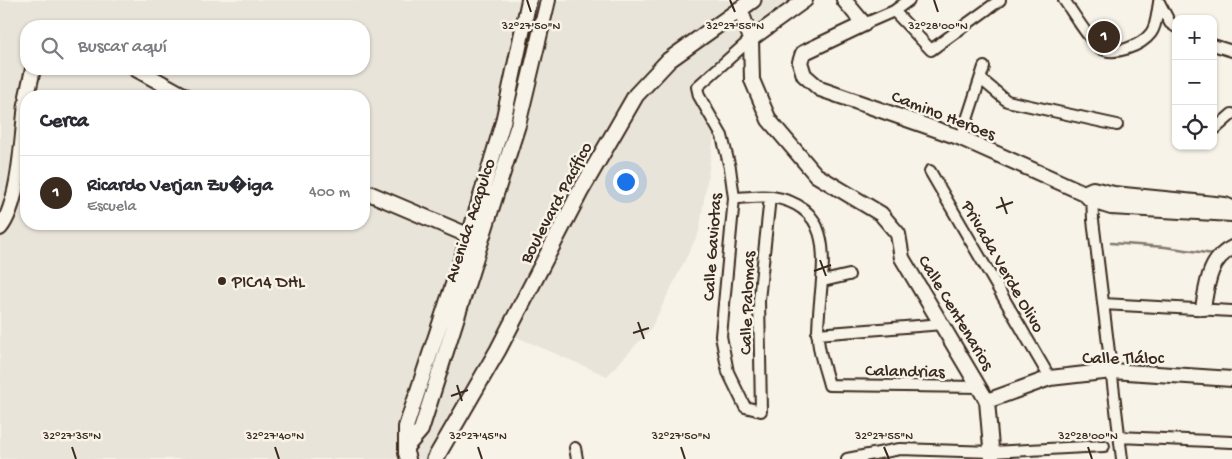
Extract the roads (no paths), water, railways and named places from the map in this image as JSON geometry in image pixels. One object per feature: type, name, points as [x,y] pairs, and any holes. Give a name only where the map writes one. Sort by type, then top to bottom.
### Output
[{"type":"main road","name":"Boulevard Pacífico","points":[[435,459],[498,350],[580,192],[636,95],[669,60],[753,0]]},
{"type":"street","name":"Avenida Acapulco","points":[[408,452],[406,427],[469,236],[503,122],[529,0]]},
{"type":"street","name":"Avenida Acapulco","points":[[408,452],[420,430],[482,242],[518,125],[548,0]]},
{"type":"street","points":[[751,39],[804,0]]},
{"type":"street","points":[[844,0],[864,24],[894,10],[909,0]]},
{"type":"street","points":[[894,10],[931,50],[999,0]]},
{"type":"street","points":[[1064,0],[1098,47],[1109,52],[1122,51],[1151,33],[1156,21],[1159,1]]},
{"type":"street","points":[[1159,1],[1172,24]]},
{"type":"street","name":"Calle Centenarios","points":[[740,9],[751,39],[752,80],[769,120],[816,175],[881,214],[898,234],[902,258],[988,401],[992,456]]},
{"type":"street","name":"Camino Heroes","points":[[864,24],[803,53],[800,62],[804,75],[820,89],[961,138],[1090,194],[1111,207],[1230,212]]},
{"type":"street","name":"Calle Gaviotas","points":[[751,39],[698,87],[699,96],[722,136],[730,168],[734,198],[721,336],[728,372],[745,407],[761,411]]},
{"type":"street","points":[[1217,46],[1232,51]]},
{"type":"street","points":[[961,138],[974,95],[982,80],[984,67]]},
{"type":"street","points":[[28,90],[32,75]]},
{"type":"street","points":[[147,75],[174,90]]},
{"type":"street","points":[[982,80],[1007,101],[1117,125]]},
{"type":"street","points":[[1217,127],[1232,114]]},
{"type":"street","points":[[0,228],[7,219],[14,199],[20,152]]},
{"type":"street","name":"Privada Verde Olivo","points":[[930,171],[1050,378]]},
{"type":"street","points":[[370,194],[482,242]]},
{"type":"street","points":[[1090,194],[1122,459]]},
{"type":"street","points":[[734,198],[770,196],[792,201],[811,214],[820,229],[823,281],[818,334],[943,324]]},
{"type":"street","name":"Calle Palomas","points":[[761,411],[759,300],[770,196]]},
{"type":"street","points":[[1203,308],[1209,274],[1217,260],[1232,248]]},
{"type":"street","points":[[823,281],[849,275]]},
{"type":"street","points":[[1103,304],[1232,311]]},
{"type":"street","name":"Calandrias","points":[[818,334],[828,385],[980,387]]},
{"type":"street","name":"Calle Tláloc","points":[[988,401],[1050,378],[1112,371],[1232,379]]},
{"type":"street","points":[[1120,437],[1232,442]]},
{"type":"street","points":[[847,459],[900,449],[992,456],[1104,446]]},
{"type":"street","points":[[575,448],[577,459]]},
{"type":"waterway","points":[[1226,244],[1231,240]]},
{"type":"waterway","points":[[1111,243],[1165,247],[1213,254],[1218,250]]},
{"type":"place","name":"Ricardo Verjan Zu�iga","points":[[1104,37]]},
{"type":"place","name":"PIC14 DHL","points":[[222,281]]}]
